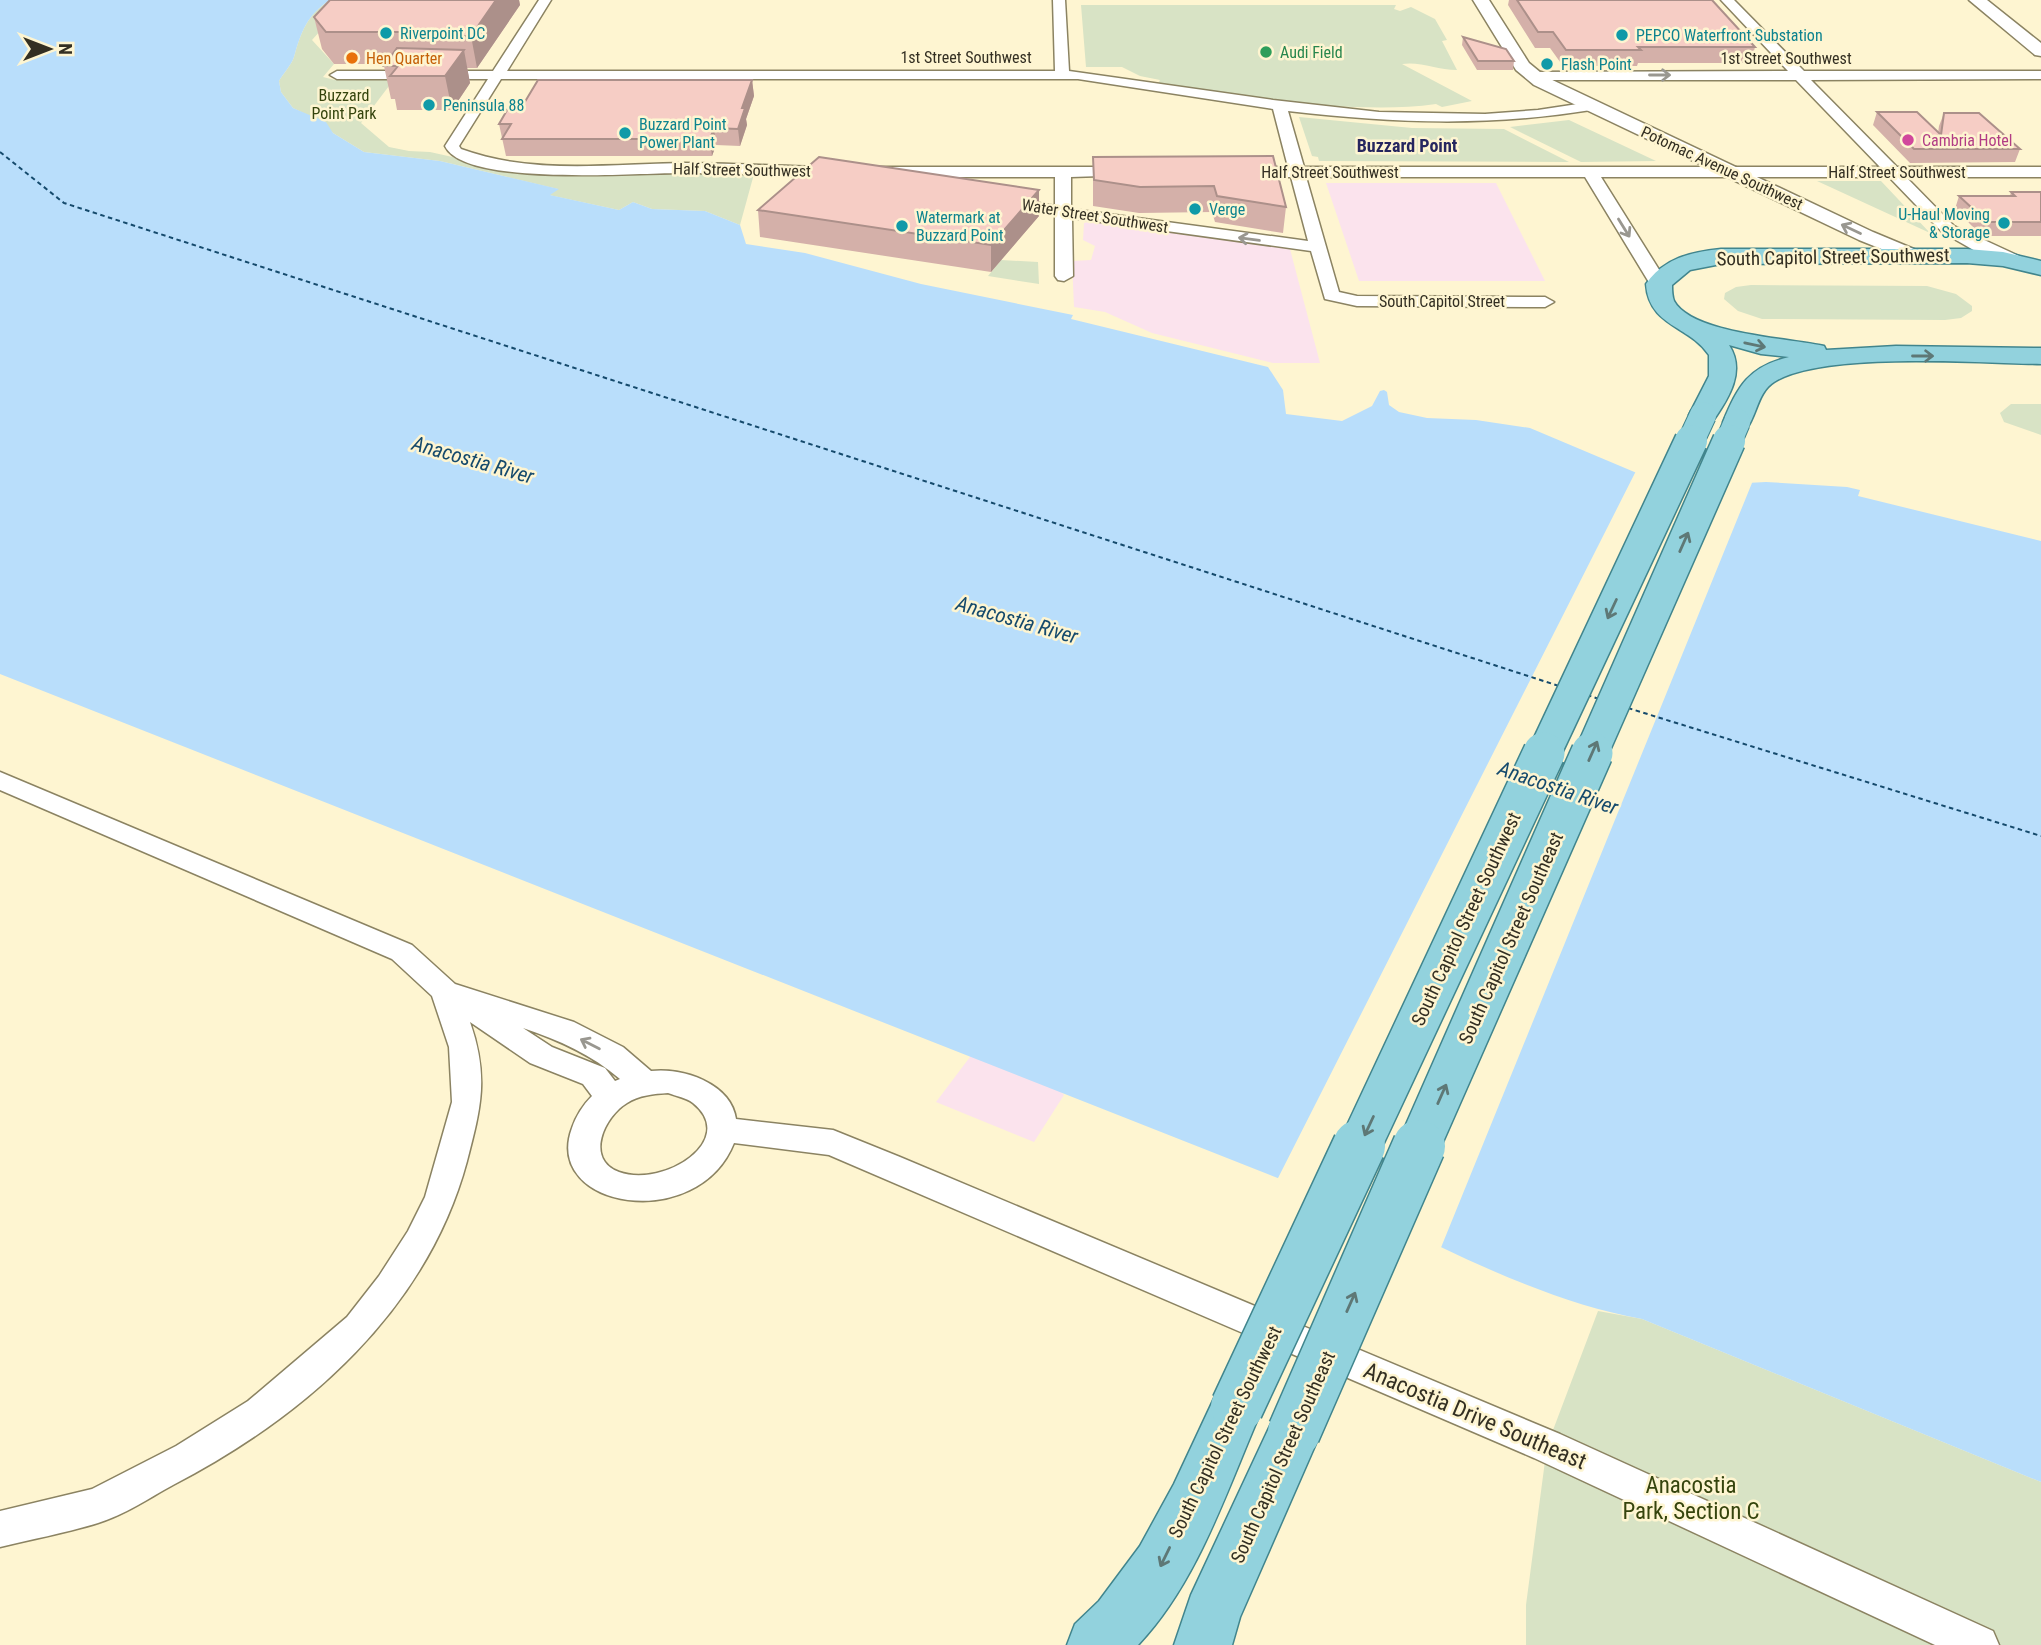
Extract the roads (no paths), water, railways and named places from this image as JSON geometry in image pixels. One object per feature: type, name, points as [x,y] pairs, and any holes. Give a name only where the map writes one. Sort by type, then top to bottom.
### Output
[{"type":"main road","name":"South Capitol Street Southwest","points":[[1096,1645],[1125,1617],[1152,1582],[1720,418],[1723,364],[1713,343],[1665,306],[1659,294],[1659,284],[1679,266],[1719,257],[1967,256],[2015,261],[2041,268]]},
{"type":"main road","points":[[1690,325],[1761,346],[1854,355]]},
{"type":"main road","name":"South Capitol Street Southeast","points":[[1203,1645],[1212,1615],[1294,1432],[1720,418],[1771,372],[1797,363],[1854,355],[2041,356]]},
{"type":"street","points":[[497,75],[545,0]]},
{"type":"street","points":[[1059,0],[1062,75]]},
{"type":"street","points":[[1481,0],[1522,66],[1532,76]]},
{"type":"street","points":[[1727,0],[1948,229],[2015,261]]},
{"type":"street","points":[[1977,0],[2041,51]]},
{"type":"street","name":"1st Street Southwest","points":[[337,75],[1062,75],[1099,77],[1157,89],[1388,118],[1455,121],[1526,118],[1591,106]]},
{"type":"street","name":"Half Street Southwest","points":[[497,75],[452,146],[453,150],[466,156],[509,166],[541,170],[683,168],[867,172],[1149,172]]},
{"type":"street","name":"1st Street Southwest","points":[[1532,76],[2041,75]]},
{"type":"street","name":"Potomac Avenue Southwest","points":[[1532,76],[1730,172],[1913,256]]},
{"type":"street","points":[[1279,105],[1330,292],[1339,299]]},
{"type":"street","points":[[867,172],[891,184],[918,188]]},
{"type":"street","points":[[1063,172],[1064,276]]},
{"type":"street","name":"Half Street Southwest","points":[[1227,172],[2041,172]]},
{"type":"street","points":[[1590,172],[1659,284]]},
{"type":"street","name":"Water Street Southwest","points":[[984,199],[1317,247]]},
{"type":"street","name":"South Capitol Street","points":[[1339,299],[1545,302]]},
{"type":"street","points":[[0,780],[402,952],[445,991],[541,1055],[594,1076],[610,1098]]},
{"type":"street","points":[[445,991],[563,1030],[612,1055],[645,1083]]},
{"type":"street","points":[[0,1529],[98,1505],[189,1458],[261,1413],[359,1328],[421,1240],[441,1197],[457,1142],[467,1101],[464,1047],[445,991]]},
{"type":"street","points":[[670,1081],[692,1086],[709,1096],[720,1112],[723,1130],[719,1147],[708,1163],[692,1176],[673,1185],[650,1190],[629,1189],[610,1183],[595,1172],[586,1159],[583,1143],[586,1127],[595,1111],[610,1098],[645,1083],[670,1081]]},
{"type":"street","name":"Anacostia Drive Southeast","points":[[723,1130],[792,1136],[833,1143],[1547,1446],[1979,1645]]},
{"type":"water","name":"Anacostia River","points":[[0,0],[330,0],[306,25],[293,60],[279,81],[281,92],[293,108],[326,122],[333,133],[364,152],[440,161],[559,189],[550,195],[619,210],[633,202],[652,209],[705,211],[740,225],[746,244],[805,253],[921,284],[1073,315],[1071,319],[1268,367],[1283,390],[1286,414],[1342,421],[1372,406],[1380,391],[1384,390],[1387,392],[1389,405],[1399,412],[1427,418],[1476,420],[1530,428],[1670,487],[1766,482],[1847,487],[1860,490],[1858,496],[2041,541],[2041,1482],[1642,1319],[1608,1312],[1542,1291],[1384,1220],[0,674]]},
{"type":"place","name":"Riverpoint DC","points":[[386,33]]},
{"type":"place","name":"PEPCO Waterfront Substation","points":[[1622,35]]},
{"type":"place","name":"Audi Field","points":[[1266,52]]},
{"type":"place","name":"Hen Quarter","points":[[352,58]]},
{"type":"place","name":"Flash Point","points":[[1547,64]]},
{"type":"place","name":"Peninsula 88","points":[[429,105]]},
{"type":"place","name":"Buzzard Point Power Plant","points":[[625,133]]},
{"type":"place","name":"Cambria Hotel","points":[[1908,140]]},
{"type":"place","name":"Verge","points":[[1195,209]]},
{"type":"place","name":"U-Haul Moving & Storage","points":[[2004,223]]},
{"type":"place","name":"Watermark at Buzzard Point","points":[[902,226]]},
{"type":"district","name":"Buzzard Point","points":[[1407,145]]},
{"type":"park label","name":"Buzzard Point Park","points":[[344,104]]},
{"type":"park label","name":"Anacostia Park, Section C","points":[[1691,1498]]}]
